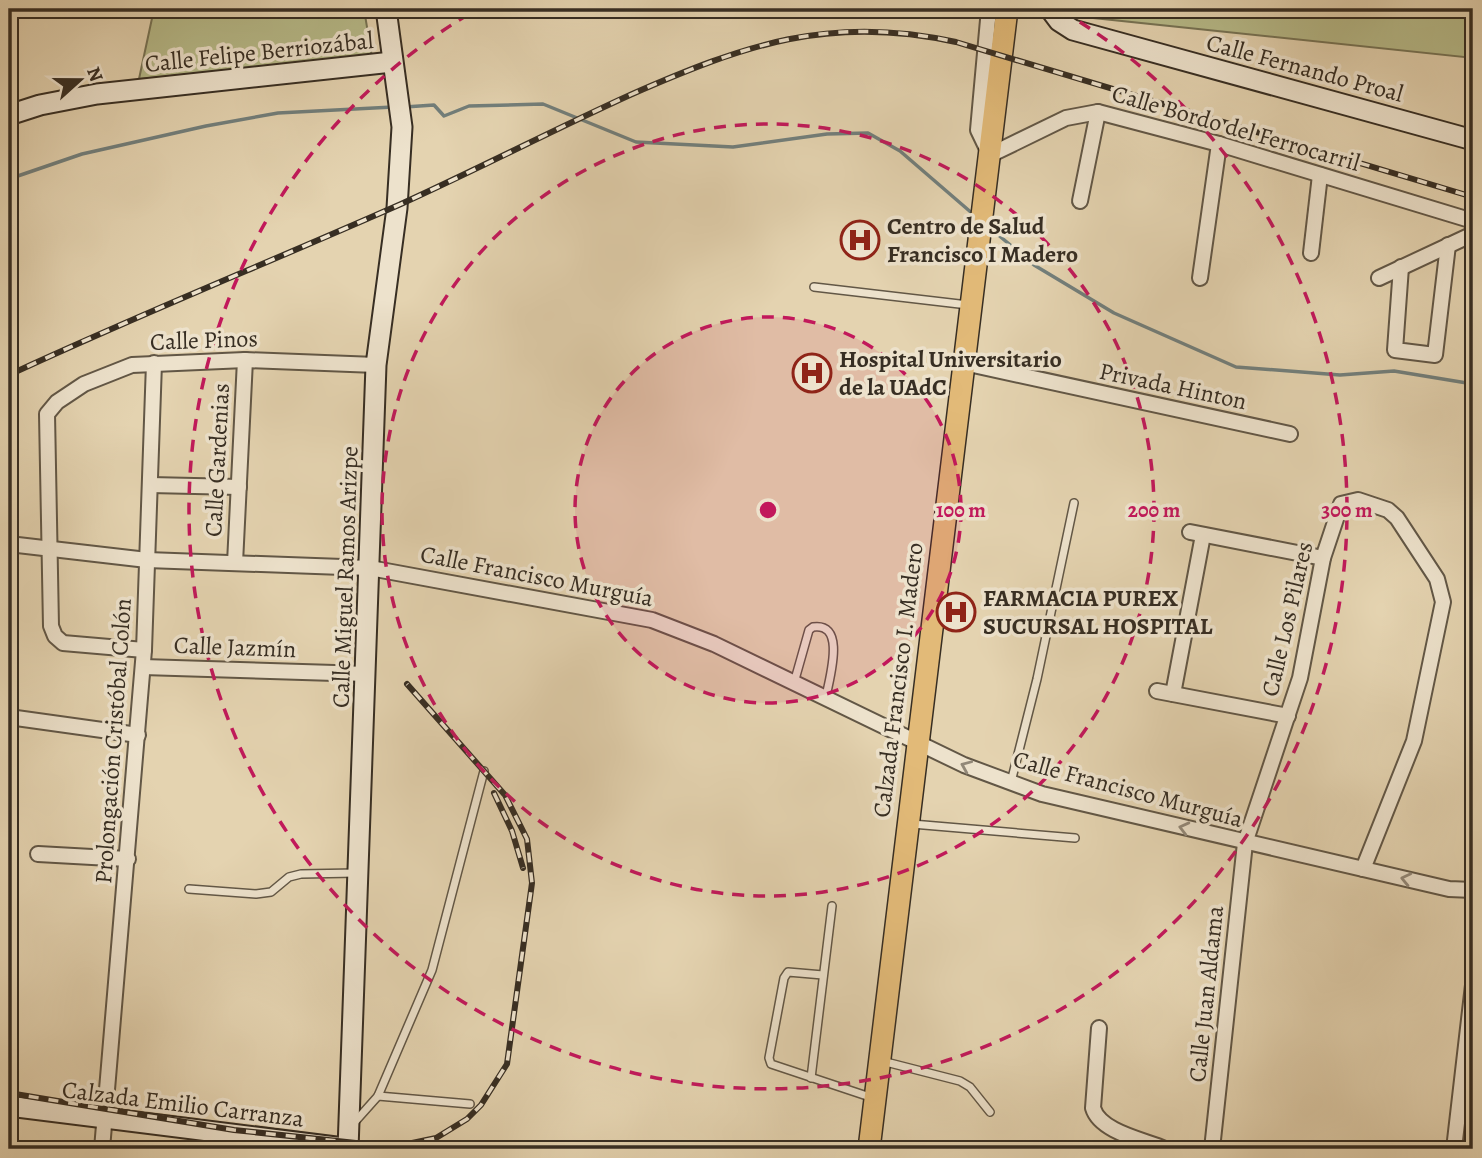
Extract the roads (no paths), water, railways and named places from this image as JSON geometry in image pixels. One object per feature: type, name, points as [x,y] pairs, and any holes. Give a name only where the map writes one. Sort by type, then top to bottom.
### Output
[{"type":"main road","name":"Calzada Francisco I. Madero","points":[[869,1149],[916,743],[981,242],[1007,9]]},
{"type":"street","name":"Calle Miguel Ramos Arizpe","points":[[349,1144],[376,365],[397,208],[402,127],[386,9]]},
{"type":"street","points":[[989,9],[978,130],[990,155]]},
{"type":"street","name":"Calle Fernando Proal","points":[[1050,9],[1059,21],[1073,30],[1473,140]]},
{"type":"street","name":"Calle Felipe Berriozábal","points":[[9,115],[40,105],[97,94],[392,62]]},
{"type":"street","points":[[1080,201],[1098,112]]},
{"type":"street","name":"Calle Bordo del Ferrocarril","points":[[990,155],[1066,118],[1098,112],[1219,144],[1473,221]]},
{"type":"street","points":[[1200,278],[1219,144]]},
{"type":"street","points":[[1311,253],[1320,175]]},
{"type":"street","points":[[1379,278],[1473,234]]},
{"type":"street","points":[[1401,267],[1395,350],[1435,355],[1448,245]]},
{"type":"street","name":"Calle Pinos","points":[[51,551],[47,414],[68,394],[100,376],[132,365],[245,360],[376,365]]},
{"type":"street","name":"Calle Gardenias","points":[[235,563],[245,360]]},
{"type":"street","name":"Prolongación Cristóbal Colón","points":[[102,1149],[145,650],[154,363]]},
{"type":"street","name":"Privada Hinton","points":[[964,363],[1290,435]]},
{"type":"street","points":[[150,485],[239,487]]},
{"type":"street","name":"Calle Los Pilares","points":[[1245,843],[1307,648],[1323,558],[1340,504],[1358,500],[1388,510],[1405,528],[1437,579],[1443,602],[1414,741],[1363,869]]},
{"type":"street","points":[[1173,694],[1197,533],[1323,558]]},
{"type":"street","name":"Calle Francisco Murguía","points":[[9,544],[51,551],[147,560],[370,568],[652,620],[714,644],[916,743],[1042,794],[1448,889],[1473,890]]},
{"type":"street","points":[[51,551],[51,626],[55,636],[63,643],[145,650]]},
{"type":"street","name":"Calle Jazmín","points":[[143,667],[367,674]]},
{"type":"street","points":[[1157,691],[1287,716]]},
{"type":"street","points":[[9,718],[138,735]]},
{"type":"street","name":"Calle Juan Aldama","points":[[1212,1149],[1245,843]]},
{"type":"street","points":[[38,854],[128,859]]},
{"type":"street","points":[[1454,1149],[1471,1028],[1473,985]]},
{"type":"street","points":[[1099,1028],[1093,1108],[1096,1117],[1107,1125],[1166,1149]]},
{"type":"street","name":"Calzada Emilio Carranza","points":[[9,1106],[106,1121],[349,1144]]},
{"type":"lane","points":[[814,287],[972,305]]},
{"type":"lane","points":[[1010,783],[1037,679],[1074,503]]},
{"type":"lane","points":[[794,682],[809,630],[818,626],[824,627],[830,631],[834,645],[826,698]]},
{"type":"lane","points":[[349,1144],[378,1096],[432,970],[484,771]]},
{"type":"lane","points":[[907,824],[1075,838]]},
{"type":"lane","points":[[189,889],[256,894],[271,892],[289,877],[301,874],[359,873]]},
{"type":"lane","points":[[811,1078],[832,906]]},
{"type":"lane","points":[[823,975],[796,970],[789,972],[784,978],[769,1058],[771,1065],[873,1098]]},
{"type":"lane","points":[[878,1060],[960,1081],[970,1087],[990,1112]]},
{"type":"lane","points":[[378,1096],[470,1104]]},
{"type":"waterway","points":[[405,107],[434,105],[444,116],[469,106],[543,104],[636,142],[733,147],[827,134],[868,133],[900,151],[973,214]]},
{"type":"waterway","points":[[9,179],[82,154],[206,126],[278,113],[393,107]]},
{"type":"waterway","points":[[990,228],[1034,265],[1114,313],[1236,367],[1340,375],[1394,371],[1473,384]]},
{"type":"railway","points":[[9,375],[401,204],[672,77],[750,49],[828,33],[868,31],[910,34],[956,42],[1473,197]]},
{"type":"railway","points":[[9,1093],[234,1130],[393,1147],[436,1138],[467,1119],[481,1105],[507,1064],[532,883],[527,839],[505,795],[407,684]]},
{"type":"railway","points":[[494,793],[512,831],[523,868]]},
{"type":"place","name":"Centro de Salud Francisco I Madero","points":[[860,240]]},
{"type":"place","name":"Hospital Universitario de la UAdC","points":[[812,373]]},
{"type":"place","name":"FARMACIA PUREX SUCURSAL HOSPITAL","points":[[956,612]]}]
